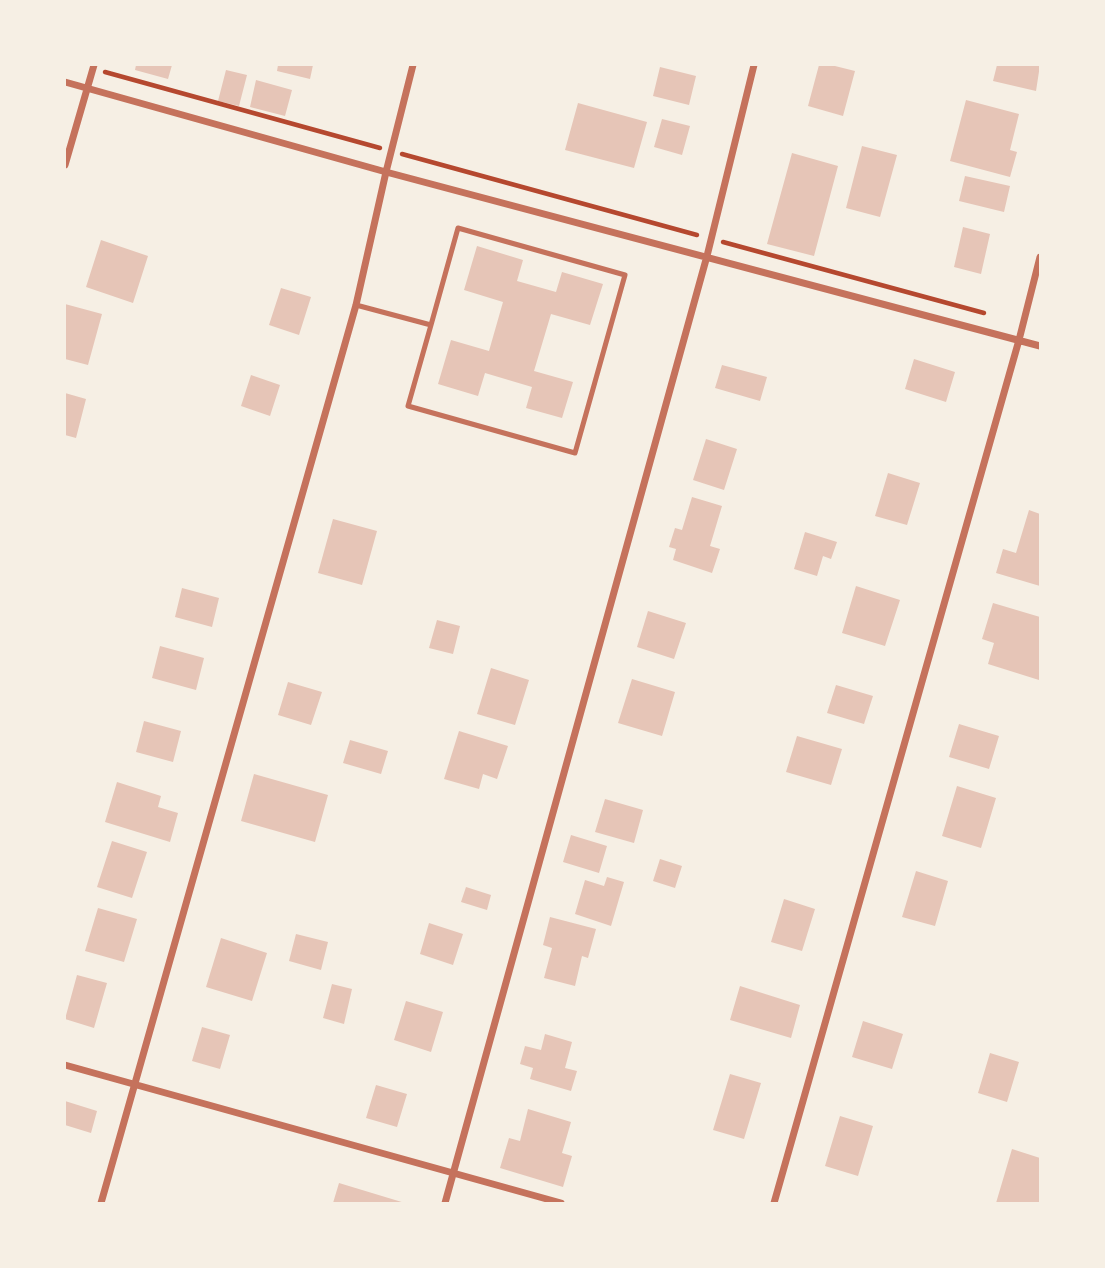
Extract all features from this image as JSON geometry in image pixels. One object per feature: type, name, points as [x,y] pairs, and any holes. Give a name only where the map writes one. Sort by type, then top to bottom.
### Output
[{"type":"street","points":[[102,1203],[356,305],[391,150],[414,65]]},
{"type":"street","points":[[445,1203],[707,256],[754,65]]},
{"type":"street","points":[[65,166],[93,66]]},
{"type":"street","points":[[65,82],[386,172],[1040,346]]},
{"type":"street","points":[[774,1203],[1019,340],[1040,257]]},
{"type":"street","points":[[65,1065],[561,1203]]},
{"type":"lane","points":[[458,228],[625,275],[575,453],[408,406],[431,325],[458,228]]},
{"type":"lane","points":[[356,305],[431,325]]},
{"type":"path","points":[[93,66],[984,313]]},
{"type":"building","points":[[136,65],[172,65],[168,79],[135,70]]},
{"type":"building","points":[[278,65],[313,65],[310,79],[277,71]]},
{"type":"building","points":[[819,65],[855,71],[843,116],[808,106]]},
{"type":"building","points":[[997,65],[1040,65],[1036,91],[993,81]]},
{"type":"building","points":[[660,67],[696,76],[689,105],[653,96]]},
{"type":"building","points":[[226,70],[247,75],[239,106],[218,101]]},
{"type":"building","points":[[256,80],[292,90],[285,116],[250,107]]},
{"type":"building","points":[[966,100],[1019,114],[1010,150],[1017,152],[1010,177],[950,161]]},
{"type":"building","points":[[578,103],[647,122],[634,168],[565,150]]},
{"type":"building","points":[[662,119],[690,126],[682,155],[654,147]]},
{"type":"building","points":[[862,146],[897,155],[880,217],[846,208]]},
{"type":"building","points":[[792,153],[838,166],[814,256],[767,244]]},
{"type":"building","points":[[965,176],[1010,186],[1004,212],[959,201]]},
{"type":"building","points":[[963,227],[990,234],[981,274],[954,267]]},
{"type":"building","points":[[101,240],[148,256],[133,303],[86,287]]},
{"type":"building","points":[[477,246],[523,260],[517,281],[556,292],[562,272],[603,284],[590,325],[551,314],[534,371],[573,382],[562,418],[526,408],[532,387],[485,373],[478,396],[438,384],[451,340],[489,351],[503,302],[464,290]]},
{"type":"building","points":[[281,288],[311,297],[299,335],[269,325]]},
{"type":"building","points":[[65,304],[102,314],[88,365],[65,359]]},
{"type":"building","points":[[914,359],[955,372],[946,402],[905,389]]},
{"type":"building","points":[[722,365],[767,377],[760,401],[715,388]]},
{"type":"building","points":[[251,375],[280,385],[270,416],[241,406]]},
{"type":"building","points":[[65,393],[86,399],[76,438],[65,435]]},
{"type":"building","points":[[706,439],[737,449],[724,490],[693,480]]},
{"type":"building","points":[[888,473],[920,483],[907,525],[875,516]]},
{"type":"building","points":[[692,497],[722,506],[710,546],[720,549],[712,573],[673,560],[676,549],[669,547],[675,528],[682,530]]},
{"type":"building","points":[[1029,510],[1040,514],[1040,586],[996,573],[1003,549],[1016,553]]},
{"type":"building","points":[[333,519],[377,531],[362,585],[318,573]]},
{"type":"building","points":[[805,532],[837,542],[831,559],[823,556],[817,576],[794,569]]},
{"type":"building","points":[[856,586],[900,600],[885,646],[842,633]]},
{"type":"building","points":[[182,588],[219,598],[212,627],[175,617]]},
{"type":"building","points":[[993,603],[1040,617],[1039,680],[988,664],[994,643],[982,639]]},
{"type":"building","points":[[648,611],[686,623],[674,659],[637,647]]},
{"type":"building","points":[[437,620],[460,626],[453,654],[429,648]]},
{"type":"building","points":[[160,646],[204,658],[196,690],[152,678]]},
{"type":"building","points":[[491,668],[529,680],[515,725],[477,714]]},
{"type":"building","points":[[632,679],[675,692],[662,736],[618,723]]},
{"type":"building","points":[[288,682],[322,692],[311,725],[278,715]]},
{"type":"building","points":[[836,685],[873,696],[864,724],[827,713]]},
{"type":"building","points":[[144,721],[181,731],[173,762],[136,752]]},
{"type":"building","points":[[959,724],[999,736],[989,769],[949,757]]},
{"type":"building","points":[[459,731],[508,746],[497,779],[483,774],[479,789],[444,779]]},
{"type":"building","points":[[797,736],[842,749],[831,785],[786,772]]},
{"type":"building","points":[[350,740],[388,751],[381,774],[343,763]]},
{"type":"building","points":[[254,774],[328,795],[315,842],[241,821]]},
{"type":"building","points":[[117,782],[161,796],[158,807],[178,813],[170,842],[105,822]]},
{"type":"building","points":[[957,786],[996,798],[981,848],[942,836]]},
{"type":"building","points":[[605,799],[643,810],[634,843],[595,832]]},
{"type":"building","points":[[571,835],[607,846],[599,873],[563,862]]},
{"type":"building","points":[[112,841],[147,852],[132,898],[97,887]]},
{"type":"building","points":[[660,859],[682,866],[675,888],[653,881]]},
{"type":"building","points":[[916,871],[948,881],[935,926],[902,917]]},
{"type":"building","points":[[607,877],[624,882],[611,926],[575,914],[585,880],[604,886]]},
{"type":"building","points":[[466,887],[491,895],[487,910],[461,902]]},
{"type":"building","points":[[784,899],[815,909],[802,951],[771,942]]},
{"type":"building","points":[[98,908],[137,919],[124,962],[85,951]]},
{"type":"building","points":[[550,917],[596,929],[588,958],[582,956],[575,986],[544,978],[552,948],[543,945]]},
{"type":"building","points":[[429,923],[463,934],[453,965],[420,954]]},
{"type":"building","points":[[296,934],[328,942],[321,970],[289,961]]},
{"type":"building","points":[[221,938],[267,953],[252,1001],[206,987]]},
{"type":"building","points":[[77,975],[107,983],[94,1028],[65,1019]]},
{"type":"building","points":[[332,984],[352,989],[344,1024],[323,1018]]},
{"type":"building","points":[[740,986],[800,1005],[791,1038],[730,1020]]},
{"type":"building","points":[[406,1001],[443,1012],[431,1052],[394,1040]]},
{"type":"building","points":[[863,1021],[903,1034],[892,1069],[852,1057]]},
{"type":"building","points":[[202,1027],[230,1035],[220,1069],[192,1061]]},
{"type":"building","points":[[545,1034],[572,1042],[565,1068],[577,1071],[571,1091],[530,1079],[533,1068],[520,1064],[525,1046],[541,1050]]},
{"type":"building","points":[[990,1053],[1019,1062],[1007,1102],[978,1093]]},
{"type":"building","points":[[730,1074],[761,1083],[744,1139],[713,1130]]},
{"type":"building","points":[[376,1085],[407,1094],[397,1127],[366,1118]]},
{"type":"building","points":[[65,1101],[97,1111],[91,1133],[65,1125]]},
{"type":"building","points":[[528,1109],[571,1122],[562,1153],[572,1156],[563,1187],[500,1168],[509,1138],[520,1141]]},
{"type":"building","points":[[840,1116],[873,1126],[858,1176],[825,1166]]},
{"type":"building","points":[[1012,1149],[1040,1158],[1039,1203],[996,1203]]},
{"type":"building","points":[[339,1183],[405,1203],[333,1203]]}]
